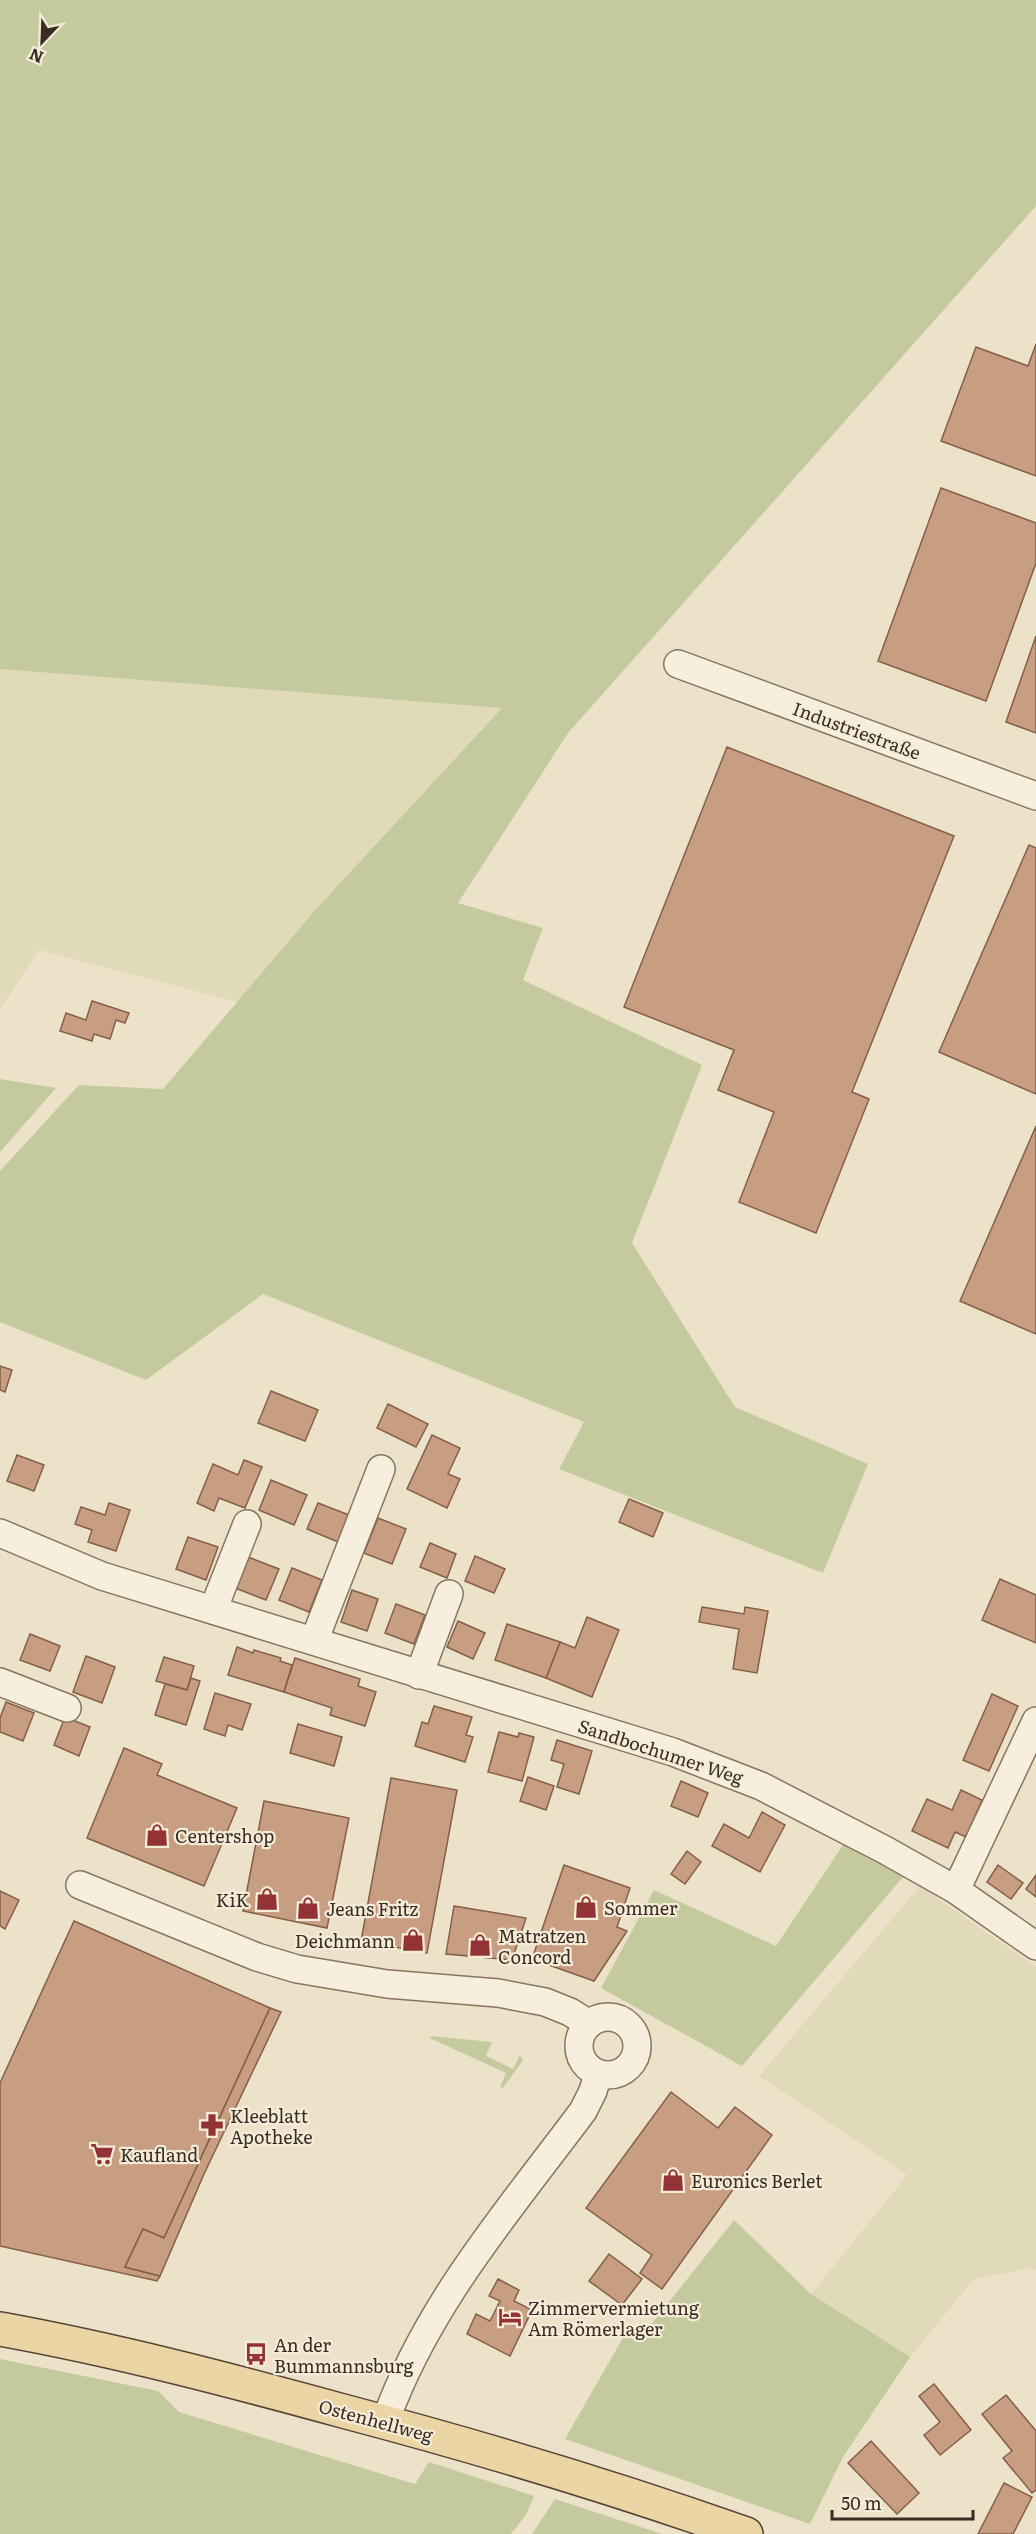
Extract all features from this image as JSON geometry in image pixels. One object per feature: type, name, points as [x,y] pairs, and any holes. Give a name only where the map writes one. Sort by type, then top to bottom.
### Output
[{"type":"main road","name":"Ostenhellweg","points":[[0,2329],[183,2369],[385,2422],[556,2470],[746,2534]]},
{"type":"street","name":"Industriestraße","points":[[678,664],[1036,796]]},
{"type":"street","points":[[314,1641],[381,1469]]},
{"type":"street","points":[[213,1610],[247,1524]]},
{"type":"street","name":"Sandbochumer Weg","points":[[0,1533],[102,1576],[673,1752],[740,1776],[885,1850],[956,1890],[1036,1946]]},
{"type":"street","points":[[419,1675],[449,1594]]},
{"type":"street","points":[[0,1682],[67,1708]]},
{"type":"street","points":[[956,1890],[1036,1721]]},
{"type":"street","points":[[81,1885],[257,1957],[297,1969],[387,1984],[498,1993],[545,2002],[570,2012],[589,2024]]},
{"type":"street","points":[[600,2018],[622,2021],[636,2037],[637,2049],[634,2059],[619,2073],[609,2076],[598,2074],[588,2067],[581,2057],[579,2045],[582,2033],[589,2024],[600,2018]]},
{"type":"street","points":[[385,2422],[400,2382],[438,2313],[493,2228],[583,2111],[598,2074]]},
{"type":"shaded area","points":[[0,669],[502,708],[317,908],[237,1002],[39,950],[0,1009]]},
{"type":"shaded area","points":[[920,1886],[1036,1967],[1036,2271],[1032,2268],[974,2279],[910,2357],[811,2294],[907,2175],[759,2076]]},
{"type":"green space","points":[[0,0],[1036,0],[1036,206],[568,733],[458,903],[543,928],[523,980],[702,1065],[632,1243],[735,1407],[868,1464],[823,1573],[559,1469],[584,1422],[263,1294],[146,1380],[0,1322],[0,1171],[79,1085],[163,1089],[317,908],[502,708],[0,669]]},
{"type":"green space","points":[[0,1079],[56,1088],[0,1152]]},
{"type":"green space","points":[[843,1845],[903,1877],[742,2066],[601,1988],[654,1890],[776,1946]]},
{"type":"green space","points":[[431,2036],[492,2042],[486,2056],[513,2069],[520,2055],[523,2060],[503,2088],[500,2087],[506,2073],[430,2038]]},
{"type":"green space","points":[[734,2220],[811,2294],[910,2357],[843,2457],[810,2524],[565,2439],[624,2336],[638,2341]]},
{"type":"green space","points":[[0,2359],[158,2391],[179,2412],[415,2484],[429,2462],[534,2496],[526,2515],[511,2534],[0,2534]]},
{"type":"green space","points":[[555,2499],[662,2534],[532,2534]]},
{"type":"building","points":[[1036,344],[1036,476],[941,441],[976,347],[1028,366]]},
{"type":"building","points":[[941,488],[1036,523],[1036,563],[986,701],[878,661]]},
{"type":"building","points":[[1036,636],[1036,733],[1006,722]]},
{"type":"building","points":[[727,747],[954,836],[852,1092],[869,1099],[816,1233],[739,1202],[774,1112],[718,1090],[734,1050],[624,1007]]},
{"type":"building","points":[[1029,845],[1036,848],[1036,1094],[939,1052]]},
{"type":"building","points":[[92,1001],[129,1013],[125,1023],[116,1020],[110,1039],[94,1034],[92,1041],[60,1031],[66,1013],[86,1020]]},
{"type":"building","points":[[1036,1126],[1036,1334],[960,1301]]},
{"type":"building","points":[[0,1366],[12,1370],[5,1392],[0,1390]]},
{"type":"building","points":[[271,1391],[318,1410],[305,1441],[258,1423]]},
{"type":"building","points":[[388,1404],[428,1424],[416,1447],[377,1428]]},
{"type":"building","points":[[432,1435],[460,1448],[448,1474],[460,1479],[447,1508],[407,1489]]},
{"type":"building","points":[[17,1455],[44,1465],[34,1491],[7,1481]]},
{"type":"building","points":[[244,1460],[262,1467],[245,1508],[219,1498],[214,1511],[197,1503],[213,1464],[238,1475]]},
{"type":"building","points":[[271,1480],[307,1495],[294,1525],[259,1510]]},
{"type":"building","points":[[629,1499],[663,1513],[653,1537],[619,1522]]},
{"type":"building","points":[[109,1503],[130,1510],[116,1551],[88,1542],[92,1530],[75,1524],[81,1507],[105,1515]]},
{"type":"building","points":[[318,1503],[349,1515],[338,1542],[307,1529]]},
{"type":"building","points":[[378,1518],[406,1529],[392,1564],[364,1553]]},
{"type":"building","points":[[188,1537],[218,1547],[206,1580],[176,1569]]},
{"type":"building","points":[[430,1543],[456,1554],[447,1578],[420,1567]]},
{"type":"building","points":[[475,1556],[505,1569],[494,1593],[465,1581]]},
{"type":"building","points":[[248,1557],[279,1569],[266,1600],[235,1588]]},
{"type":"building","points":[[292,1568],[322,1580],[309,1612],[279,1600]]},
{"type":"building","points":[[1000,1579],[1036,1595],[1036,1643],[982,1620]]},
{"type":"building","points":[[352,1590],[378,1599],[367,1631],[341,1622]]},
{"type":"building","points":[[396,1604],[425,1615],[414,1644],[385,1633]]},
{"type":"building","points":[[702,1607],[744,1614],[745,1607],[768,1611],[757,1673],[733,1669],[739,1629],[699,1622]]},
{"type":"building","points":[[587,1617],[619,1630],[592,1697],[546,1678],[560,1642],[575,1648]]},
{"type":"building","points":[[458,1621],[485,1633],[473,1659],[447,1647]]},
{"type":"building","points":[[507,1624],[560,1642],[546,1678],[495,1660]]},
{"type":"building","points":[[30,1634],[60,1646],[50,1671],[20,1660]]},
{"type":"building","points":[[237,1647],[253,1653],[254,1650],[281,1658],[280,1661],[292,1665],[284,1692],[228,1675]]},
{"type":"building","points":[[86,1656],[115,1667],[102,1703],[73,1692]]},
{"type":"building","points":[[164,1657],[194,1666],[187,1690],[156,1681]]},
{"type":"building","points":[[295,1658],[360,1679],[358,1686],[376,1692],[365,1726],[330,1715],[332,1708],[284,1692]]},
{"type":"building","points":[[191,1678],[200,1681],[186,1725],[155,1715],[165,1684],[187,1690]]},
{"type":"building","points":[[215,1693],[251,1704],[242,1730],[228,1725],[225,1736],[204,1729]]},
{"type":"building","points":[[992,1694],[1018,1706],[989,1771],[963,1760]]},
{"type":"building","points":[[6,1702],[34,1713],[23,1741],[0,1732],[0,1718]]},
{"type":"building","points":[[434,1706],[472,1717],[466,1735],[473,1737],[465,1762],[415,1746],[422,1722],[428,1724]]},
{"type":"building","points":[[65,1717],[90,1727],[79,1756],[54,1745]]},
{"type":"building","points":[[298,1724],[342,1737],[334,1766],[290,1753]]},
{"type":"building","points":[[499,1732],[518,1737],[519,1733],[534,1737],[522,1781],[488,1772]]},
{"type":"building","points":[[557,1740],[592,1751],[579,1794],[557,1787],[564,1764],[551,1760]]},
{"type":"building","points":[[124,1748],[162,1764],[157,1775],[237,1808],[204,1886],[87,1838]]},
{"type":"building","points":[[528,1777],[554,1786],[546,1810],[520,1801]]},
{"type":"building","points":[[391,1778],[457,1790],[427,1953],[361,1941]]},
{"type":"building","points":[[681,1781],[708,1793],[698,1817],[671,1806]]},
{"type":"building","points":[[961,1790],[982,1800],[966,1837],[955,1832],[948,1848],[912,1831],[927,1799],[952,1810]]},
{"type":"building","points":[[264,1801],[349,1818],[327,1928],[243,1911]]},
{"type":"building","points":[[762,1812],[785,1825],[760,1872],[712,1846],[724,1824],[749,1838]]},
{"type":"building","points":[[687,1851],[701,1862],[685,1884],[671,1874]]},
{"type":"building","name":"Sommer","points":[[564,1865],[630,1888],[617,1927],[627,1931],[594,1981],[532,1959]]},
{"type":"building","points":[[998,1865],[1023,1883],[1011,1899],[987,1882]]},
{"type":"building","points":[[1036,1875],[1036,1897],[1026,1889]]},
{"type":"building","points":[[0,1891],[19,1900],[5,1929],[0,1926]]},
{"type":"building","points":[[454,1906],[526,1918],[512,1960],[446,1954]]},
{"type":"building","name":"Kaufland","points":[[74,1921],[270,2008],[164,2238],[143,2229],[125,2267],[160,2276],[157,2281],[0,2246],[0,2083]]},
{"type":"building","points":[[270,2008],[281,2012],[204,2174],[160,2276],[125,2267],[143,2229],[164,2238]]},
{"type":"building","name":"Euronics Berlet","points":[[671,2092],[718,2128],[735,2107],[772,2135],[662,2289],[640,2273],[652,2255],[586,2208]]},
{"type":"building","points":[[609,2254],[642,2279],[622,2305],[589,2281]]},
{"type":"building","name":"Zimmervermietung Am Römerlager","points":[[498,2279],[519,2290],[514,2301],[532,2310],[510,2356],[467,2334],[476,2314],[490,2321],[500,2301],[489,2296]]},
{"type":"building","points":[[934,2384],[971,2430],[940,2455],[924,2435],[940,2422],[919,2396]]},
{"type":"building","points":[[1006,2395],[1036,2431],[1036,2490],[1032,2493],[1003,2458],[1012,2451],[982,2414]]},
{"type":"building","points":[[871,2441],[919,2493],[897,2514],[848,2463]]},
{"type":"building","points":[[1004,2483],[1032,2497],[1013,2534],[978,2534]]},
{"type":"place","name":"Centershop","points":[[157,1835]]},
{"type":"place","name":"KiK","points":[[267,1899]]},
{"type":"place","name":"Sommer","points":[[586,1907]]},
{"type":"place","name":"Jeans Fritz","points":[[308,1908]]},
{"type":"place","name":"Deichmann","points":[[413,1940]]},
{"type":"place","name":"Matratzen Concord","points":[[480,1945]]},
{"type":"place","name":"Kleeblatt Apotheke","points":[[212,2125]]},
{"type":"place","name":"Kaufland","points":[[102,2154]]},
{"type":"place","name":"Euronics Berlet","points":[[673,2180]]},
{"type":"place","name":"Zimmervermietung Am Römerlager","points":[[510,2317]]},
{"type":"place","name":"An der Bummannsburg","points":[[256,2354]]}]
